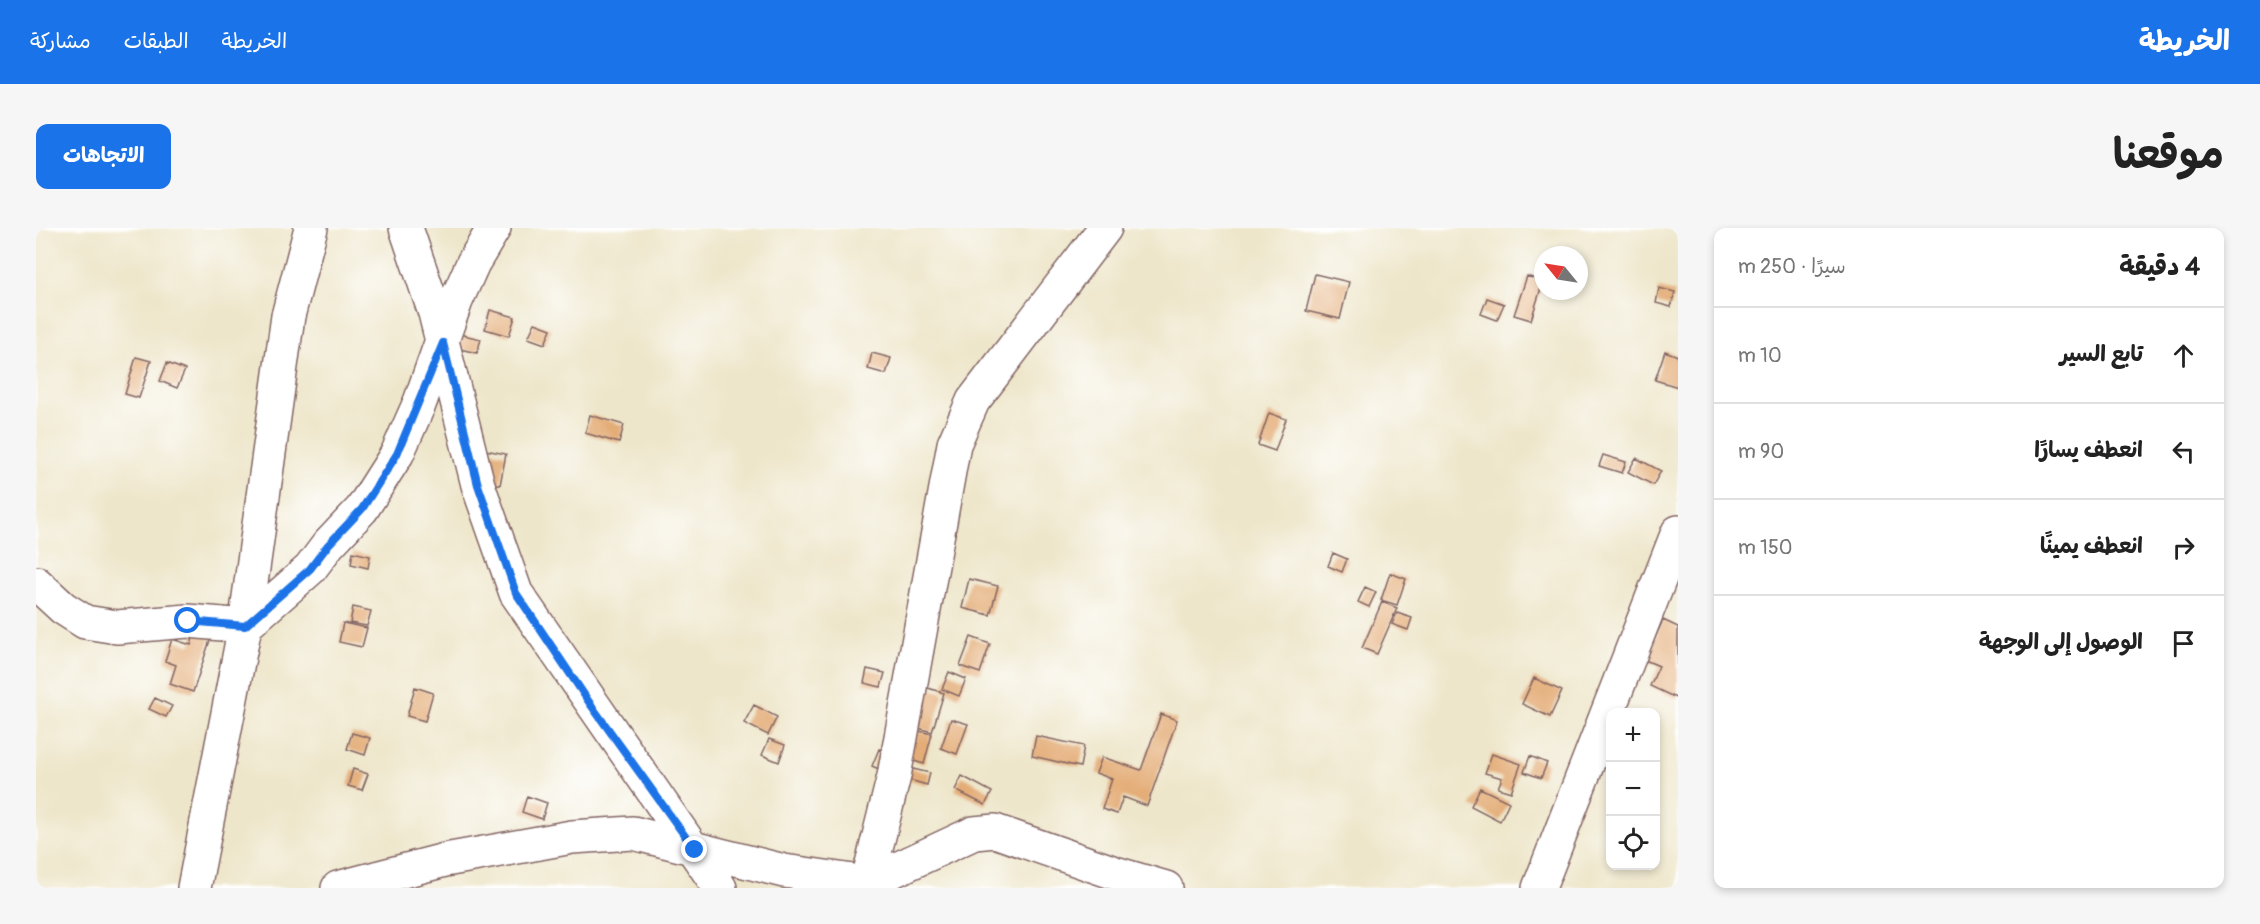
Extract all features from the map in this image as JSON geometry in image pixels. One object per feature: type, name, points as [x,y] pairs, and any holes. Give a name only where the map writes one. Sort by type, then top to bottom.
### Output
[{"type":"street","points":[[194,888],[245,626],[288,316],[311,228]]},
{"type":"street","points":[[406,228],[435,313],[478,485],[516,593],[591,705],[720,888]]},
{"type":"street","points":[[36,583],[63,608],[85,622],[117,627],[188,621],[245,626],[310,569],[328,545],[362,509],[397,454],[473,263],[494,228]]},
{"type":"street","points":[[866,886],[894,776],[954,444],[973,400],[1105,228]]},
{"type":"street","points":[[1514,888],[1543,878],[1678,532]]},
{"type":"street","points":[[338,888],[445,860],[572,837],[633,833],[784,871],[866,886],[974,833],[995,831],[1115,873],[1166,888]]},
{"type":"building","points":[[1315,274],[1349,282],[1340,319],[1306,311]]},
{"type":"building","points":[[1527,276],[1534,279],[1534,300],[1537,300],[1531,320],[1514,315]]},
{"type":"building","points":[[1659,288],[1675,292],[1671,307],[1656,303]]},
{"type":"building","points":[[1487,298],[1504,304],[1497,320],[1481,314]]},
{"type":"building","points":[[490,310],[515,317],[509,336],[485,329]]},
{"type":"building","points":[[535,323],[551,329],[545,344],[528,338]]},
{"type":"building","points":[[450,332],[481,339],[477,353],[447,346]]},
{"type":"building","points":[[1665,351],[1678,356],[1678,387],[1655,380]]},
{"type":"building","points":[[872,353],[891,358],[886,374],[868,369]]},
{"type":"building","points":[[136,357],[151,361],[139,398],[125,394]]},
{"type":"building","points":[[167,363],[185,370],[177,388],[160,381]]},
{"type":"building","points":[[1269,413],[1286,419],[1275,451],[1258,445]]},
{"type":"building","points":[[590,415],[624,425],[619,443],[585,433]]},
{"type":"building","points":[[475,448],[506,454],[500,485],[469,479]]},
{"type":"building","points":[[1603,455],[1626,462],[1622,473],[1599,466]]},
{"type":"building","points":[[1636,458],[1661,471],[1653,485],[1628,472]]},
{"type":"building","points":[[353,552],[370,556],[368,568],[351,564]]},
{"type":"building","points":[[1333,553],[1347,559],[1342,572],[1328,566]]},
{"type":"building","points":[[1390,573],[1406,579],[1397,605],[1381,600]]},
{"type":"building","points":[[969,579],[998,586],[990,615],[962,608]]},
{"type":"building","points":[[1365,587],[1376,592],[1369,607],[1358,602]]},
{"type":"building","points":[[1382,602],[1397,608],[1377,654],[1362,648]]},
{"type":"building","points":[[353,607],[371,611],[367,626],[350,623]]},
{"type":"building","points":[[1397,613],[1412,618],[1408,630],[1392,624]]},
{"type":"building","points":[[1663,620],[1678,627],[1678,699],[1650,686],[1659,666],[1645,660]]},
{"type":"building","points":[[343,623],[367,628],[362,647],[339,642]]},
{"type":"building","points":[[196,626],[213,631],[193,692],[170,684],[176,665],[165,661],[172,639],[191,645]]},
{"type":"building","points":[[971,637],[990,644],[980,673],[960,666]]},
{"type":"building","points":[[867,669],[885,673],[881,687],[864,683]]},
{"type":"building","points":[[949,672],[966,679],[959,696],[942,689]]},
{"type":"building","points":[[1534,678],[1562,691],[1550,717],[1522,704]]},
{"type":"building","points":[[918,685],[944,693],[932,732],[918,728],[924,706],[913,703]]},
{"type":"building","points":[[415,687],[433,693],[425,721],[407,716]]},
{"type":"building","points":[[155,698],[172,706],[166,717],[149,709]]},
{"type":"building","points":[[754,705],[777,717],[768,735],[744,723]]},
{"type":"building","points":[[1161,714],[1177,720],[1147,806],[1123,797],[1117,814],[1102,809],[1112,779],[1096,773],[1102,757],[1141,770]]},
{"type":"building","points":[[951,719],[968,724],[957,754],[941,748]]},
{"type":"building","points":[[915,730],[932,734],[924,764],[907,759]]},
{"type":"building","points":[[352,733],[370,738],[365,755],[347,749]]},
{"type":"building","points":[[1036,736],[1084,746],[1080,767],[1032,756]]},
{"type":"building","points":[[769,739],[785,745],[779,762],[762,755]]},
{"type":"building","points":[[879,749],[906,761],[899,778],[872,766]]},
{"type":"building","points":[[1492,754],[1521,764],[1511,792],[1498,788],[1502,778],[1485,773]]},
{"type":"building","points":[[1530,756],[1547,763],[1541,778],[1524,772]]},
{"type":"building","points":[[909,768],[930,773],[927,785],[906,779]]},
{"type":"building","points":[[353,769],[368,774],[362,790],[348,786]]},
{"type":"building","points":[[962,776],[992,792],[985,805],[955,790]]},
{"type":"building","points":[[1480,788],[1509,802],[1500,821],[1471,806]]},
{"type":"building","points":[[527,796],[547,803],[542,819],[522,812]]},
{"type":"route","points":[[188,621],[245,626],[310,569],[328,545],[362,509],[397,454],[443,343],[478,485],[516,593],[591,705],[695,850]]}]
